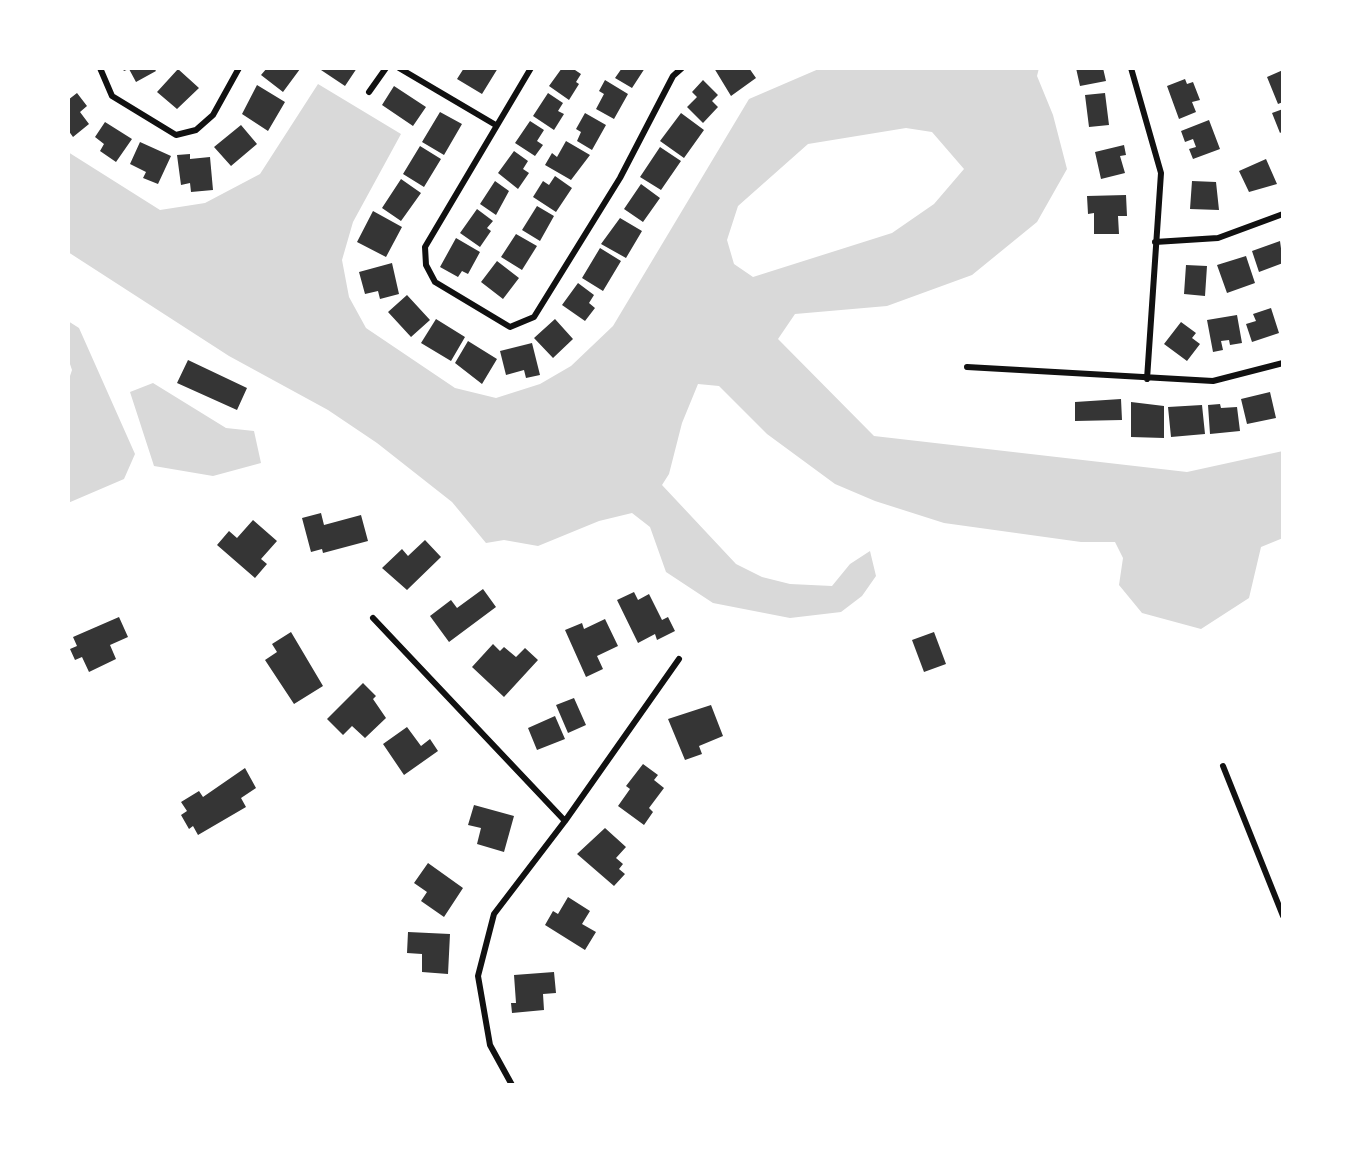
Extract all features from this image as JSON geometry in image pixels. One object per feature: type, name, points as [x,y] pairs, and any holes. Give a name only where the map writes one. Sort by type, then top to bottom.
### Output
[{"type":"street","points":[[100,68],[112,96],[176,135],[196,130],[213,115],[239,68]]},
{"type":"street","points":[[369,92],[386,68]]},
{"type":"street","points":[[399,68],[494,124]]},
{"type":"street","points":[[531,68],[494,124],[425,247],[426,265],[435,282],[510,327],[534,317],[620,178],[673,76],[682,68]]},
{"type":"street","points":[[1131,68],[1161,173],[1147,379]]},
{"type":"street","points":[[1155,242],[1218,238],[1283,214]]},
{"type":"street","points":[[967,367],[1213,381],[1283,363]]},
{"type":"street","points":[[373,618],[565,821]]},
{"type":"street","points":[[512,1085],[490,1045],[478,976],[494,914],[565,821],[679,659]]},
{"type":"street","points":[[1223,766],[1283,916]]},
{"type":"shaded area","points":[[821,68],[1039,68],[1037,76],[1053,115],[1067,169],[1037,222],[972,275],[887,306],[795,314],[778,339],[874,436],[1187,472],[1283,451],[1283,538],[1261,547],[1249,598],[1201,629],[1142,613],[1119,585],[1123,558],[1115,542],[1081,542],[944,523],[875,501],[835,484],[767,434],[719,386],[698,384],[682,423],[669,474],[662,485],[736,564],[762,577],[790,584],[832,586],[850,564],[870,551],[876,576],[862,596],[841,612],[790,618],[713,603],[666,572],[650,527],[632,513],[599,521],[538,546],[504,540],[486,543],[452,502],[377,443],[328,410],[229,356],[68,252],[68,152],[160,210],[205,203],[260,174],[318,84],[401,134],[353,222],[342,260],[349,297],[366,328],[455,388],[496,398],[540,384],[571,366],[613,326],[749,99]],"holes":[[[906,128],[932,132],[964,169],[934,204],[892,233],[753,277],[734,264],[727,240],[738,206],[808,144]]]},
{"type":"shaded area","points":[[68,321],[79,328],[135,454],[124,479],[68,503],[68,382],[72,370],[68,358]]},
{"type":"shaded area","points":[[153,383],[226,428],[254,431],[261,463],[213,476],[154,466],[130,392]]},
{"type":"building","points":[[122,68],[154,68],[156,71],[136,82],[129,69],[124,71]]},
{"type":"building","points":[[267,68],[300,69],[283,92],[261,75]]},
{"type":"building","points":[[318,68],[357,68],[345,86]]},
{"type":"building","points":[[464,68],[498,68],[482,94],[457,79]]},
{"type":"building","points":[[562,68],[572,68],[581,74],[569,100],[549,86]]},
{"type":"building","points":[[622,68],[645,68],[632,88],[615,78]]},
{"type":"building","points":[[714,68],[749,68],[756,78],[731,96]]},
{"type":"building","points":[[1076,68],[1103,68],[1106,81],[1080,86]]},
{"type":"building","points":[[178,69],[199,88],[177,109],[157,92]]},
{"type":"building","points":[[1283,70],[1283,102],[1278,104],[1267,77]]},
{"type":"building","points":[[1185,79],[1187,84],[1193,82],[1200,100],[1192,102],[1196,112],[1179,119],[1167,86]]},
{"type":"building","points":[[605,80],[628,94],[614,119],[596,109],[604,94],[599,91]]},
{"type":"building","points":[[703,80],[718,95],[712,101],[718,107],[703,123],[687,107],[697,97],[692,92]]},
{"type":"building","points":[[257,85],[285,102],[268,131],[242,114]]},
{"type":"building","points":[[394,86],[426,107],[413,126],[382,105]]},
{"type":"building","points":[[77,93],[87,106],[80,112],[89,124],[73,137],[68,130],[68,100]]},
{"type":"building","points":[[548,93],[563,103],[558,111],[564,114],[554,130],[533,116]]},
{"type":"building","points":[[1105,93],[1109,125],[1089,127],[1085,95]]},
{"type":"building","points":[[1283,109],[1283,131],[1280,133],[1272,113]]},
{"type":"building","points":[[440,112],[462,124],[444,155],[422,142]]},
{"type":"building","points":[[585,113],[606,125],[592,150],[577,141],[581,132],[576,129]]},
{"type":"building","points":[[681,113],[704,130],[684,158],[660,141]]},
{"type":"building","points":[[1209,120],[1220,149],[1193,159],[1189,149],[1196,147],[1193,139],[1185,142],[1181,131]]},
{"type":"building","points":[[530,121],[544,130],[537,141],[543,145],[535,156],[515,143]]},
{"type":"building","points":[[105,122],[132,139],[116,162],[100,151],[104,144],[95,137]]},
{"type":"building","points":[[241,125],[257,144],[231,166],[214,147]]},
{"type":"building","points":[[566,141],[590,155],[571,180],[545,165],[552,153],[557,157]]},
{"type":"building","points":[[140,142],[171,156],[158,184],[143,178],[146,172],[130,164]]},
{"type":"building","points":[[1124,145],[1126,155],[1120,156],[1125,173],[1101,179],[1095,152]]},
{"type":"building","points":[[420,146],[441,159],[424,187],[403,174]]},
{"type":"building","points":[[660,147],[681,161],[661,190],[640,177]]},
{"type":"building","points":[[514,151],[528,161],[523,169],[529,173],[518,189],[498,173]]},
{"type":"building","points":[[190,154],[190,159],[210,157],[213,190],[191,192],[190,183],[181,185],[177,155]]},
{"type":"building","points":[[1266,159],[1277,184],[1249,192],[1239,171]]},
{"type":"building","points":[[555,176],[572,188],[556,212],[533,197],[543,181],[549,185]]},
{"type":"building","points":[[401,179],[421,193],[401,221],[382,208]]},
{"type":"building","points":[[495,181],[509,191],[496,215],[480,204]]},
{"type":"building","points":[[1192,181],[1216,182],[1219,210],[1190,209]]},
{"type":"building","points":[[641,184],[660,198],[643,222],[624,209]]},
{"type":"building","points":[[1126,195],[1127,216],[1118,216],[1119,234],[1094,234],[1094,213],[1088,214],[1087,196]]},
{"type":"building","points":[[537,206],[554,216],[540,241],[522,230]]},
{"type":"building","points":[[477,209],[493,221],[487,228],[491,231],[480,247],[460,233]]},
{"type":"building","points":[[373,211],[402,227],[386,257],[357,242]]},
{"type":"building","points":[[620,218],[642,231],[626,258],[601,244]]},
{"type":"building","points":[[516,234],[537,246],[522,270],[501,257]]},
{"type":"building","points":[[456,238],[480,252],[468,274],[462,271],[458,277],[440,267]]},
{"type":"building","points":[[1280,241],[1283,263],[1259,272],[1252,251]]},
{"type":"building","points":[[600,248],[621,261],[603,291],[582,278]]},
{"type":"building","points":[[1246,256],[1255,283],[1227,293],[1217,265]]},
{"type":"building","points":[[497,261],[519,278],[503,299],[481,282]]},
{"type":"building","points":[[392,263],[399,294],[380,299],[378,291],[365,294],[359,272]]},
{"type":"building","points":[[1186,265],[1207,266],[1205,296],[1184,294]]},
{"type":"building","points":[[578,283],[594,295],[589,303],[595,308],[585,321],[562,305]]},
{"type":"building","points":[[407,295],[430,320],[411,337],[388,312]]},
{"type":"building","points":[[1271,308],[1279,333],[1252,342],[1246,324],[1256,321],[1253,314]]},
{"type":"building","points":[[1237,315],[1242,343],[1230,345],[1229,340],[1221,341],[1223,350],[1213,352],[1207,320]]},
{"type":"building","points":[[436,319],[465,337],[451,361],[421,343]]},
{"type":"building","points":[[555,319],[573,339],[553,358],[534,338]]},
{"type":"building","points":[[1181,322],[1196,333],[1192,338],[1200,344],[1187,361],[1164,344]]},
{"type":"building","points":[[468,341],[497,359],[482,384],[455,363]]},
{"type":"building","points":[[532,343],[540,375],[526,378],[524,370],[506,375],[500,351]]},
{"type":"building","points":[[188,360],[247,388],[237,410],[177,383]]},
{"type":"building","points":[[1270,392],[1276,418],[1247,424],[1241,399]]},
{"type":"building","points":[[1121,399],[1122,420],[1075,421],[1075,402]]},
{"type":"building","points":[[1131,402],[1164,406],[1164,438],[1131,437]]},
{"type":"building","points":[[1220,404],[1221,408],[1237,407],[1240,431],[1210,434],[1208,405]]},
{"type":"building","points":[[1202,405],[1205,434],[1171,437],[1168,407]]},
{"type":"building","points":[[321,513],[324,525],[361,515],[368,541],[323,553],[322,549],[311,552],[302,518]]},
{"type":"building","points":[[253,520],[277,541],[261,559],[267,564],[255,578],[217,545],[229,531],[237,538]]},
{"type":"building","points":[[425,540],[441,557],[407,590],[382,568],[402,549],[408,556]]},
{"type":"building","points":[[483,589],[496,607],[449,642],[430,616],[451,600],[457,608]]},
{"type":"building","points":[[634,592],[638,600],[649,594],[662,620],[668,617],[675,631],[657,640],[655,634],[638,643],[617,600]]},
{"type":"building","points":[[119,617],[128,637],[110,645],[116,659],[89,672],[82,657],[75,660],[70,649],[77,646],[73,637]]},
{"type":"building","points":[[605,619],[618,646],[597,656],[603,669],[586,677],[565,630],[582,623],[584,629]]},
{"type":"building","points":[[291,632],[323,686],[294,704],[265,660],[277,652],[272,644]]},
{"type":"building","points":[[934,632],[946,664],[924,672],[912,640]]},
{"type":"building","points":[[493,644],[500,651],[504,647],[516,657],[525,648],[538,660],[504,697],[472,667]]},
{"type":"building","points":[[363,683],[376,696],[373,699],[386,718],[365,738],[352,726],[343,735],[327,719]]},
{"type":"building","points":[[574,698],[586,725],[568,733],[556,705]]},
{"type":"building","points":[[711,705],[723,736],[699,746],[702,754],[685,760],[668,719]]},
{"type":"building","points":[[555,716],[565,739],[537,750],[528,728]]},
{"type":"building","points":[[407,727],[421,746],[430,739],[438,751],[404,775],[383,744]]},
{"type":"building","points":[[643,764],[658,775],[654,780],[664,788],[649,808],[653,812],[644,825],[618,806],[630,789],[626,786]]},
{"type":"building","points":[[245,768],[256,788],[241,798],[246,807],[198,835],[193,826],[189,829],[181,815],[187,811],[181,802],[199,791],[203,797]]},
{"type":"building","points":[[474,805],[514,816],[504,852],[477,844],[481,828],[468,825]]},
{"type":"building","points":[[605,828],[626,847],[616,858],[623,864],[619,869],[625,874],[614,886],[577,854]]},
{"type":"building","points":[[428,863],[463,888],[444,917],[421,901],[427,892],[414,883]]},
{"type":"building","points":[[568,897],[590,911],[582,924],[596,932],[585,950],[545,925],[553,911],[558,914]]},
{"type":"building","points":[[408,932],[450,934],[448,974],[422,972],[422,954],[407,953]]},
{"type":"building","points":[[554,972],[556,993],[543,994],[544,1010],[512,1013],[511,1003],[516,1003],[514,975]]}]
